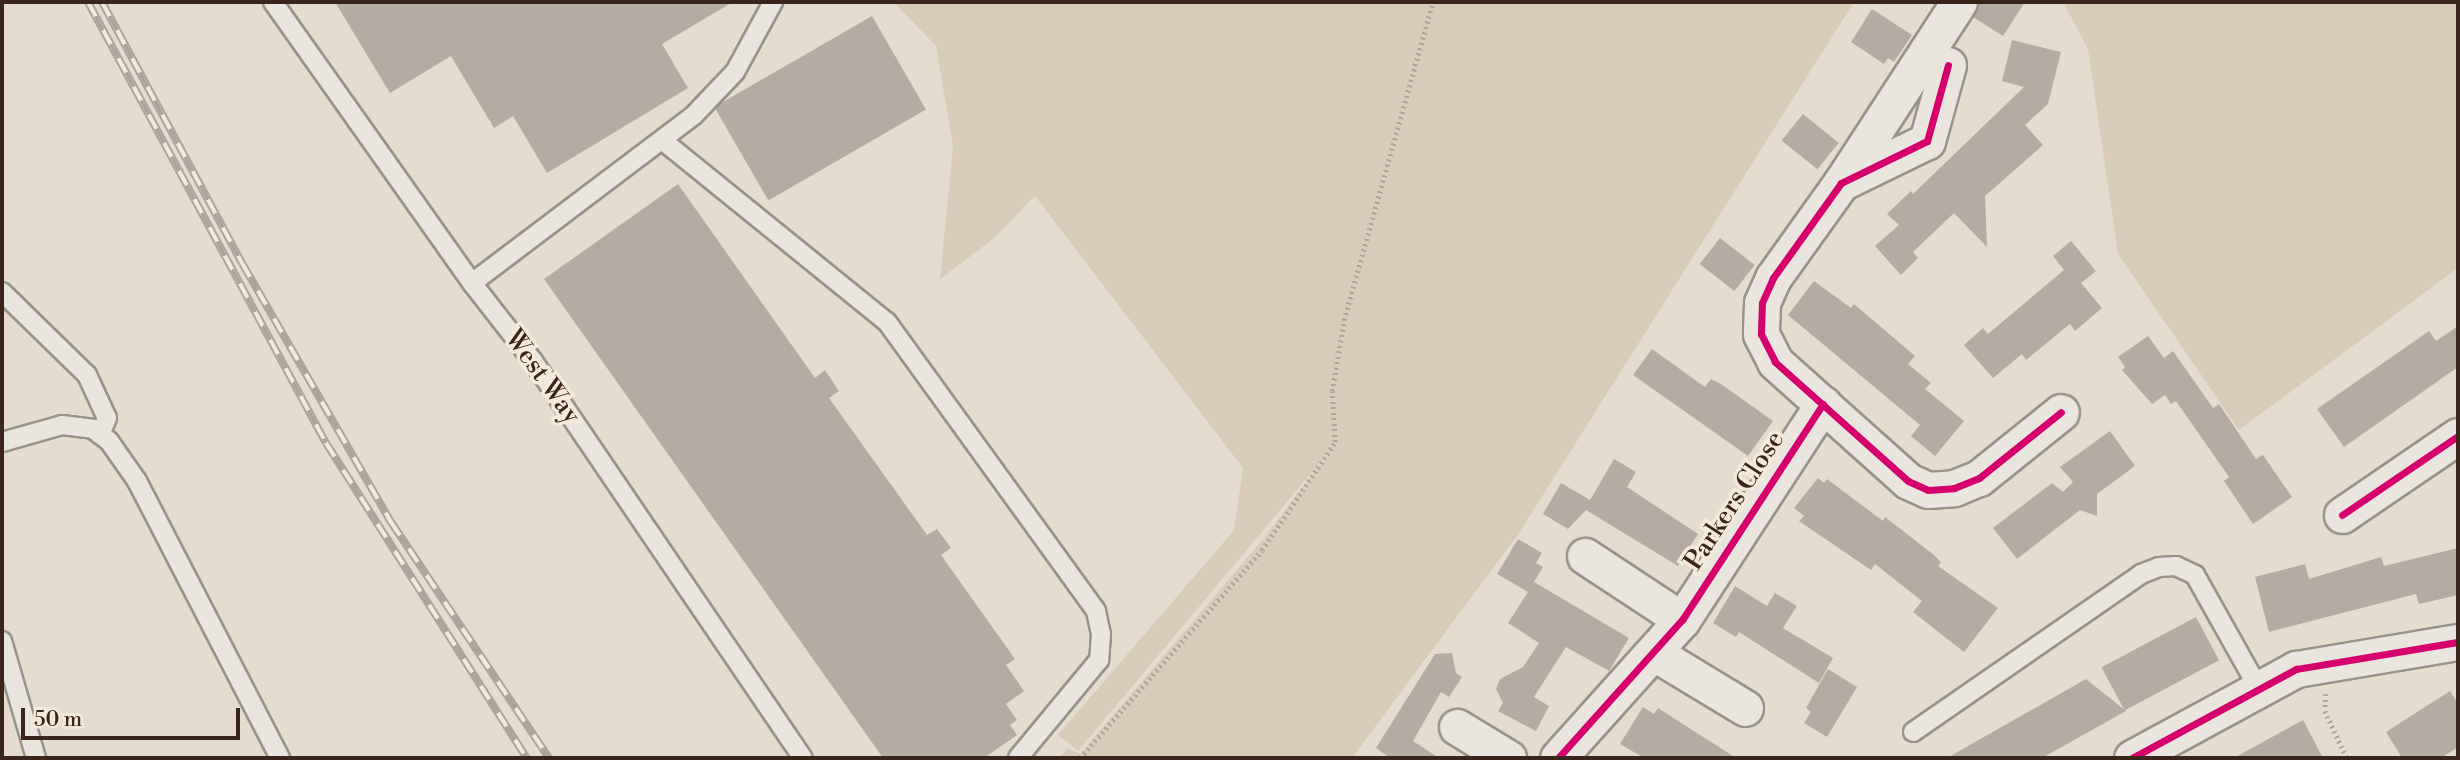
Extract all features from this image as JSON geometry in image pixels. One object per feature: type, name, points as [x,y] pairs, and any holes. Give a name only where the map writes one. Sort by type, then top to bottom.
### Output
[{"type":"street","points":[[1959,2],[1841,183],[1773,278],[1762,303],[1761,334],[1775,362],[1908,481],[1928,490],[1954,488],[1979,478],[2061,412]]},
{"type":"street","points":[[1841,183],[1927,141],[1948,65]]},
{"type":"street","name":"Parkers Close","points":[[1558,758],[1656,654],[1682,620],[1823,404]]},
{"type":"street","points":[[2343,515],[2458,436]]},
{"type":"street","points":[[1585,556],[1682,620]]},
{"type":"street","points":[[2132,758],[2296,669],[2458,642]]},
{"type":"street","points":[[1656,654],[1745,708]]},
{"type":"street","points":[[1472,730],[1508,758]]},
{"type":"lane","name":"West Way","points":[[273,2],[472,283],[533,361],[803,758]]},
{"type":"lane","points":[[472,283],[662,140],[735,72],[773,2]]},
{"type":"lane","points":[[662,140],[887,322],[1096,611],[1101,634],[1099,660],[1018,758]]},
{"type":"lane","points":[[2,292],[87,375],[107,418],[100,435]]},
{"type":"lane","points":[[2,442],[62,425],[100,435],[137,481],[280,758]]},
{"type":"lane","points":[[1913,732],[2141,573],[2159,567],[2176,566],[2195,575],[2259,689]]},
{"type":"lane","points":[[2,641],[36,758]]},
{"type":"path","points":[[1080,758],[1262,550],[1335,442],[1332,391],[1343,320],[1433,2]]},
{"type":"path","points":[[2328,662],[2325,711],[2347,758]]},
{"type":"shaded area","points":[[894,2],[1854,2],[1519,533],[1352,758],[1058,758],[1068,748],[1080,754],[1265,537],[1328,453],[1078,751],[1058,735],[1234,530],[1243,468],[1035,196],[992,240],[940,279],[953,147],[936,46]]},
{"type":"shaded area","points":[[2063,2],[2458,2],[2458,268],[2239,430],[2118,254],[2088,49]]},
{"type":"building","points":[[335,2],[733,2],[662,44],[688,88],[547,173],[513,116],[494,128],[451,56],[390,93]]},
{"type":"building","points":[[1979,2],[2025,2],[2003,36],[1973,17]]},
{"type":"building","points":[[1872,9],[1912,35],[1894,62],[1888,58],[1884,64],[1851,42]]},
{"type":"building","points":[[872,16],[926,110],[768,201],[714,107]]},
{"type":"building","points":[[2012,40],[2061,52],[2048,104],[2025,125],[2043,145],[1985,196],[1987,247],[1954,213],[1913,252],[1918,258],[1901,275],[1875,246],[1899,225],[1887,214],[1911,191],[1913,194],[2024,87],[2002,81]]},
{"type":"building","points":[[1803,114],[1839,143],[1817,169],[1782,140]]},
{"type":"building","points":[[678,184],[815,378],[825,370],[839,391],[829,398],[927,535],[937,529],[951,548],[941,555],[1015,659],[1006,665],[1024,691],[1006,704],[1017,720],[1010,725],[1017,735],[984,758],[883,758],[544,279]]},
{"type":"building","points":[[1720,238],[1755,265],[1734,291],[1700,264]]},
{"type":"building","points":[[2071,241],[2096,271],[2081,283],[2102,308],[2075,331],[2070,324],[2026,360],[2022,354],[1993,378],[1964,345],[1983,328],[1988,334],[2064,270],[2053,256]]},
{"type":"building","points":[[1814,281],[1851,308],[1854,304],[1915,356],[1908,364],[1931,383],[1925,389],[1964,421],[1935,456],[1911,436],[1920,425],[1788,315]]},
{"type":"building","points":[[2458,326],[2458,367],[2344,447],[2317,409],[2429,331],[2436,341]]},
{"type":"building","points":[[2148,336],[2164,358],[2173,351],[2213,408],[2219,404],[2256,459],[2263,455],[2292,497],[2253,524],[2224,481],[2229,477],[2176,401],[2171,404],[2165,395],[2152,404],[2122,370],[2125,367],[2118,357]]},
{"type":"building","points":[[1652,349],[1705,387],[1711,379],[1721,384],[1773,421],[1748,456],[1633,375]]},
{"type":"building","points":[[2110,431],[2135,466],[2097,494],[2097,516],[2080,510],[2017,559],[1993,528],[2052,483],[2063,492],[2073,482],[2060,467]]},
{"type":"building","points":[[1614,459],[1636,472],[1627,487],[1698,534],[1678,566],[1586,510],[1568,529],[1543,514],[1561,483],[1590,500]]},
{"type":"building","points":[[1818,478],[1824,483],[1827,479],[1883,521],[1885,517],[1934,555],[1941,562],[1938,566],[1998,608],[1964,652],[1913,612],[1922,601],[1875,564],[1871,570],[1799,521],[1804,516],[1794,508]]},
{"type":"building","points":[[1518,539],[1542,553],[1536,563],[1543,567],[1529,590],[1534,582],[1629,638],[1609,671],[1566,647],[1534,697],[1549,706],[1536,731],[1498,711],[1503,703],[1496,689],[1500,679],[1523,667],[1539,643],[1508,623],[1528,592],[1497,574]]},
{"type":"building","points":[[2458,548],[2458,595],[2419,604],[2416,594],[2269,632],[2255,577],[2305,564],[2309,579],[2381,557],[2384,566]]},
{"type":"building","points":[[1735,586],[1767,606],[1775,593],[1797,606],[1783,628],[1833,658],[1819,683],[1739,632],[1736,637],[1713,623]]},
{"type":"building","points":[[2196,617],[2219,660],[2125,710],[2102,667]]},
{"type":"building","points":[[1452,653],[1456,673],[1462,677],[1449,697],[1441,692],[1413,741],[1439,758],[1390,758],[1376,748],[1435,654]]},
{"type":"building","points":[[1828,669],[1857,687],[1827,737],[1804,723],[1811,712],[1806,708]]},
{"type":"building","points":[[2086,679],[2126,711],[2042,758],[1947,758]]},
{"type":"building","points":[[2450,691],[2458,704],[2458,747],[2441,758],[2402,758],[2386,732]]},
{"type":"building","points":[[1643,707],[1654,714],[1658,708],[1736,758],[1644,758],[1620,744]]},
{"type":"building","points":[[2303,720],[2323,758],[2234,758]]},
{"type":"railway","points":[[88,2],[326,443],[527,758]]},
{"type":"railway","points":[[102,2],[242,263],[391,522],[549,758]]},
{"type":"cycle path","points":[[1948,65],[1927,141],[1841,183],[1773,278],[1762,303],[1761,334],[1775,362],[1908,481],[1928,490],[1954,488],[1979,478],[2061,412]]},
{"type":"cycle path","points":[[1558,758],[1682,620],[1823,404]]},
{"type":"cycle path","points":[[2342,515],[2458,436]]},
{"type":"cycle path","points":[[2132,758],[2296,669],[2458,642]]}]
